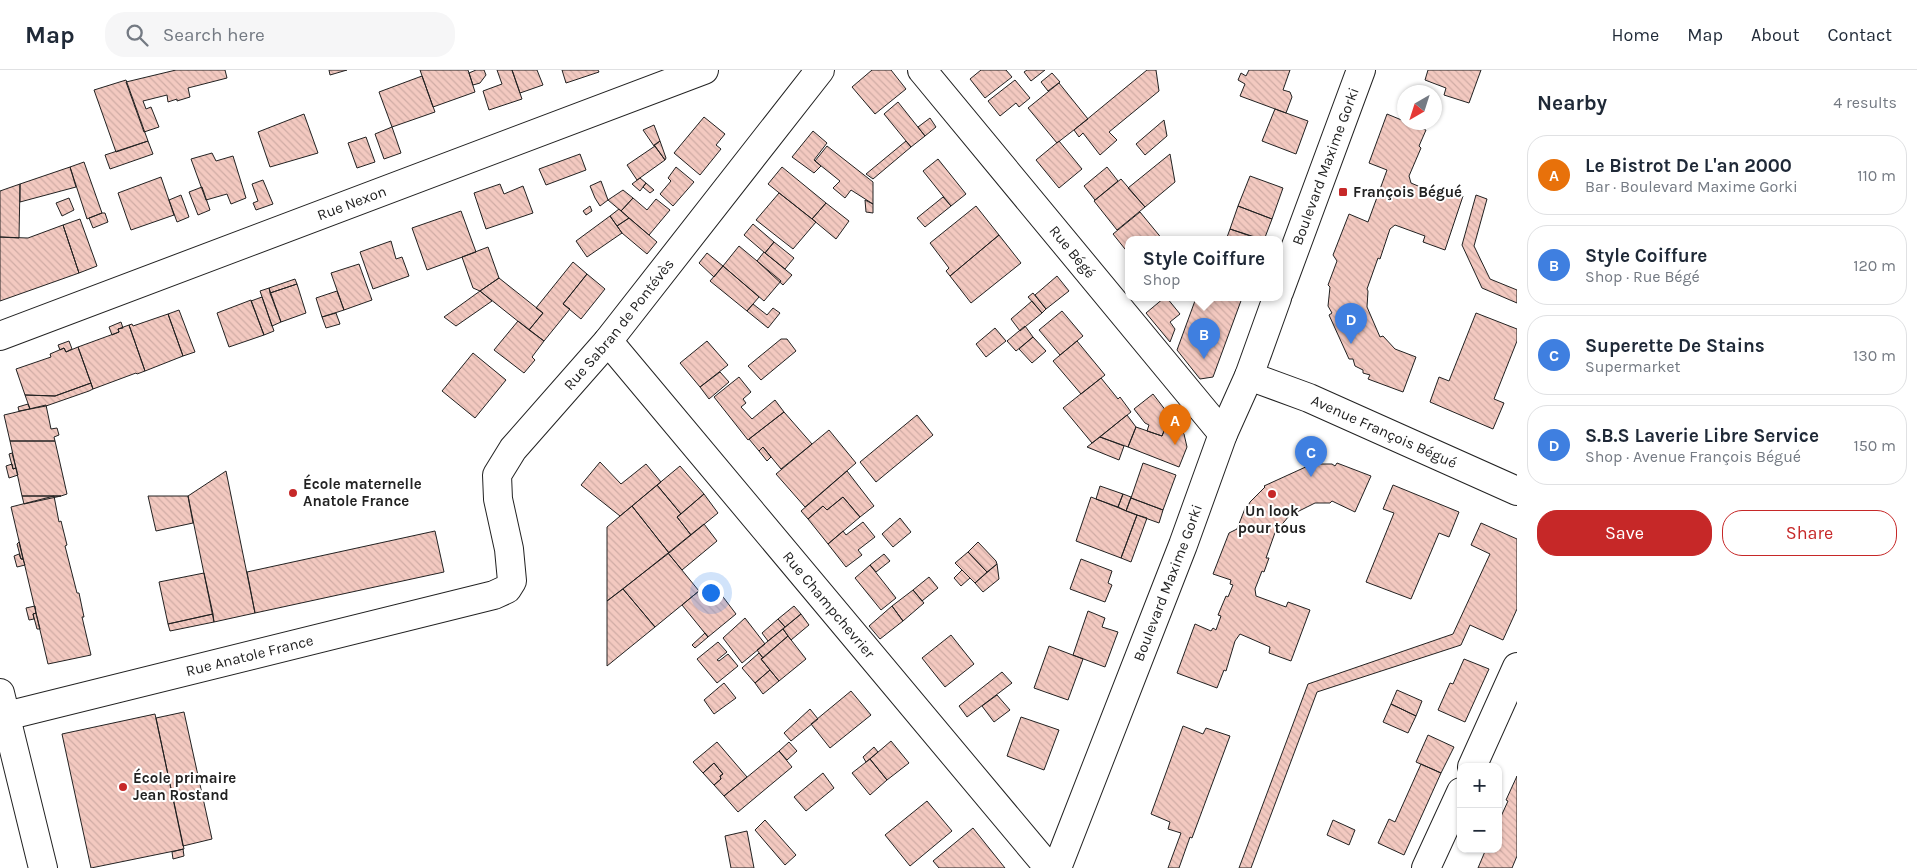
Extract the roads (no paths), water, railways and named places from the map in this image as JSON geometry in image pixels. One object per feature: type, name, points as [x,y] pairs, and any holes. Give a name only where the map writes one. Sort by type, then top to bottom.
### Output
[{"type":"street","name":"Rue Nexon","points":[[0,336],[704,70]]},
{"type":"street","name":"Rue Sabran de Pontévès","points":[[494,594],[507,589],[512,581],[509,549],[498,499],[497,475],[513,449],[608,341],[820,70]]},
{"type":"street","name":"Rue Bégé","points":[[922,70],[1223,434]]},
{"type":"street","name":"Boulevard Maxime Gorki","points":[[1283,281],[1361,70]]},
{"type":"street","name":"Boulevard Maxime Gorki","points":[[1057,868],[1183,545],[1223,434],[1249,376],[1276,301]]},
{"type":"street","name":"Rue Champchevrier","points":[[608,341],[1048,868]]},
{"type":"street","name":"Avenue François Bégué","points":[[1249,376],[1308,398],[1517,491]]},
{"type":"street","name":"Rue Anatole France","points":[[3,705],[494,594]]},
{"type":"street","points":[[1474,763],[1517,667]]},
{"type":"street","points":[[3,705],[43,868]]},
{"type":"street","points":[[1426,868],[1457,801]]},
{"type":"place","name":"François Bégué","points":[[1343,192]]},
{"type":"place","name":"S.B.S Laverie Libre Service","points":[[1351,344]]},
{"type":"place","name":"Style Coiffure","points":[[1204,359]]},
{"type":"place","name":"Le Bistrot De L'an 2000","points":[[1175,445]]},
{"type":"place","name":"Superette De Stains","points":[[1311,477]]},
{"type":"place","name":"École maternelle Anatole France","points":[[293,493]]},
{"type":"place","name":"Un look pour tous","points":[[1272,494]]},
{"type":"place","name":"École primaire Jean Rostand","points":[[123,787]]}]
